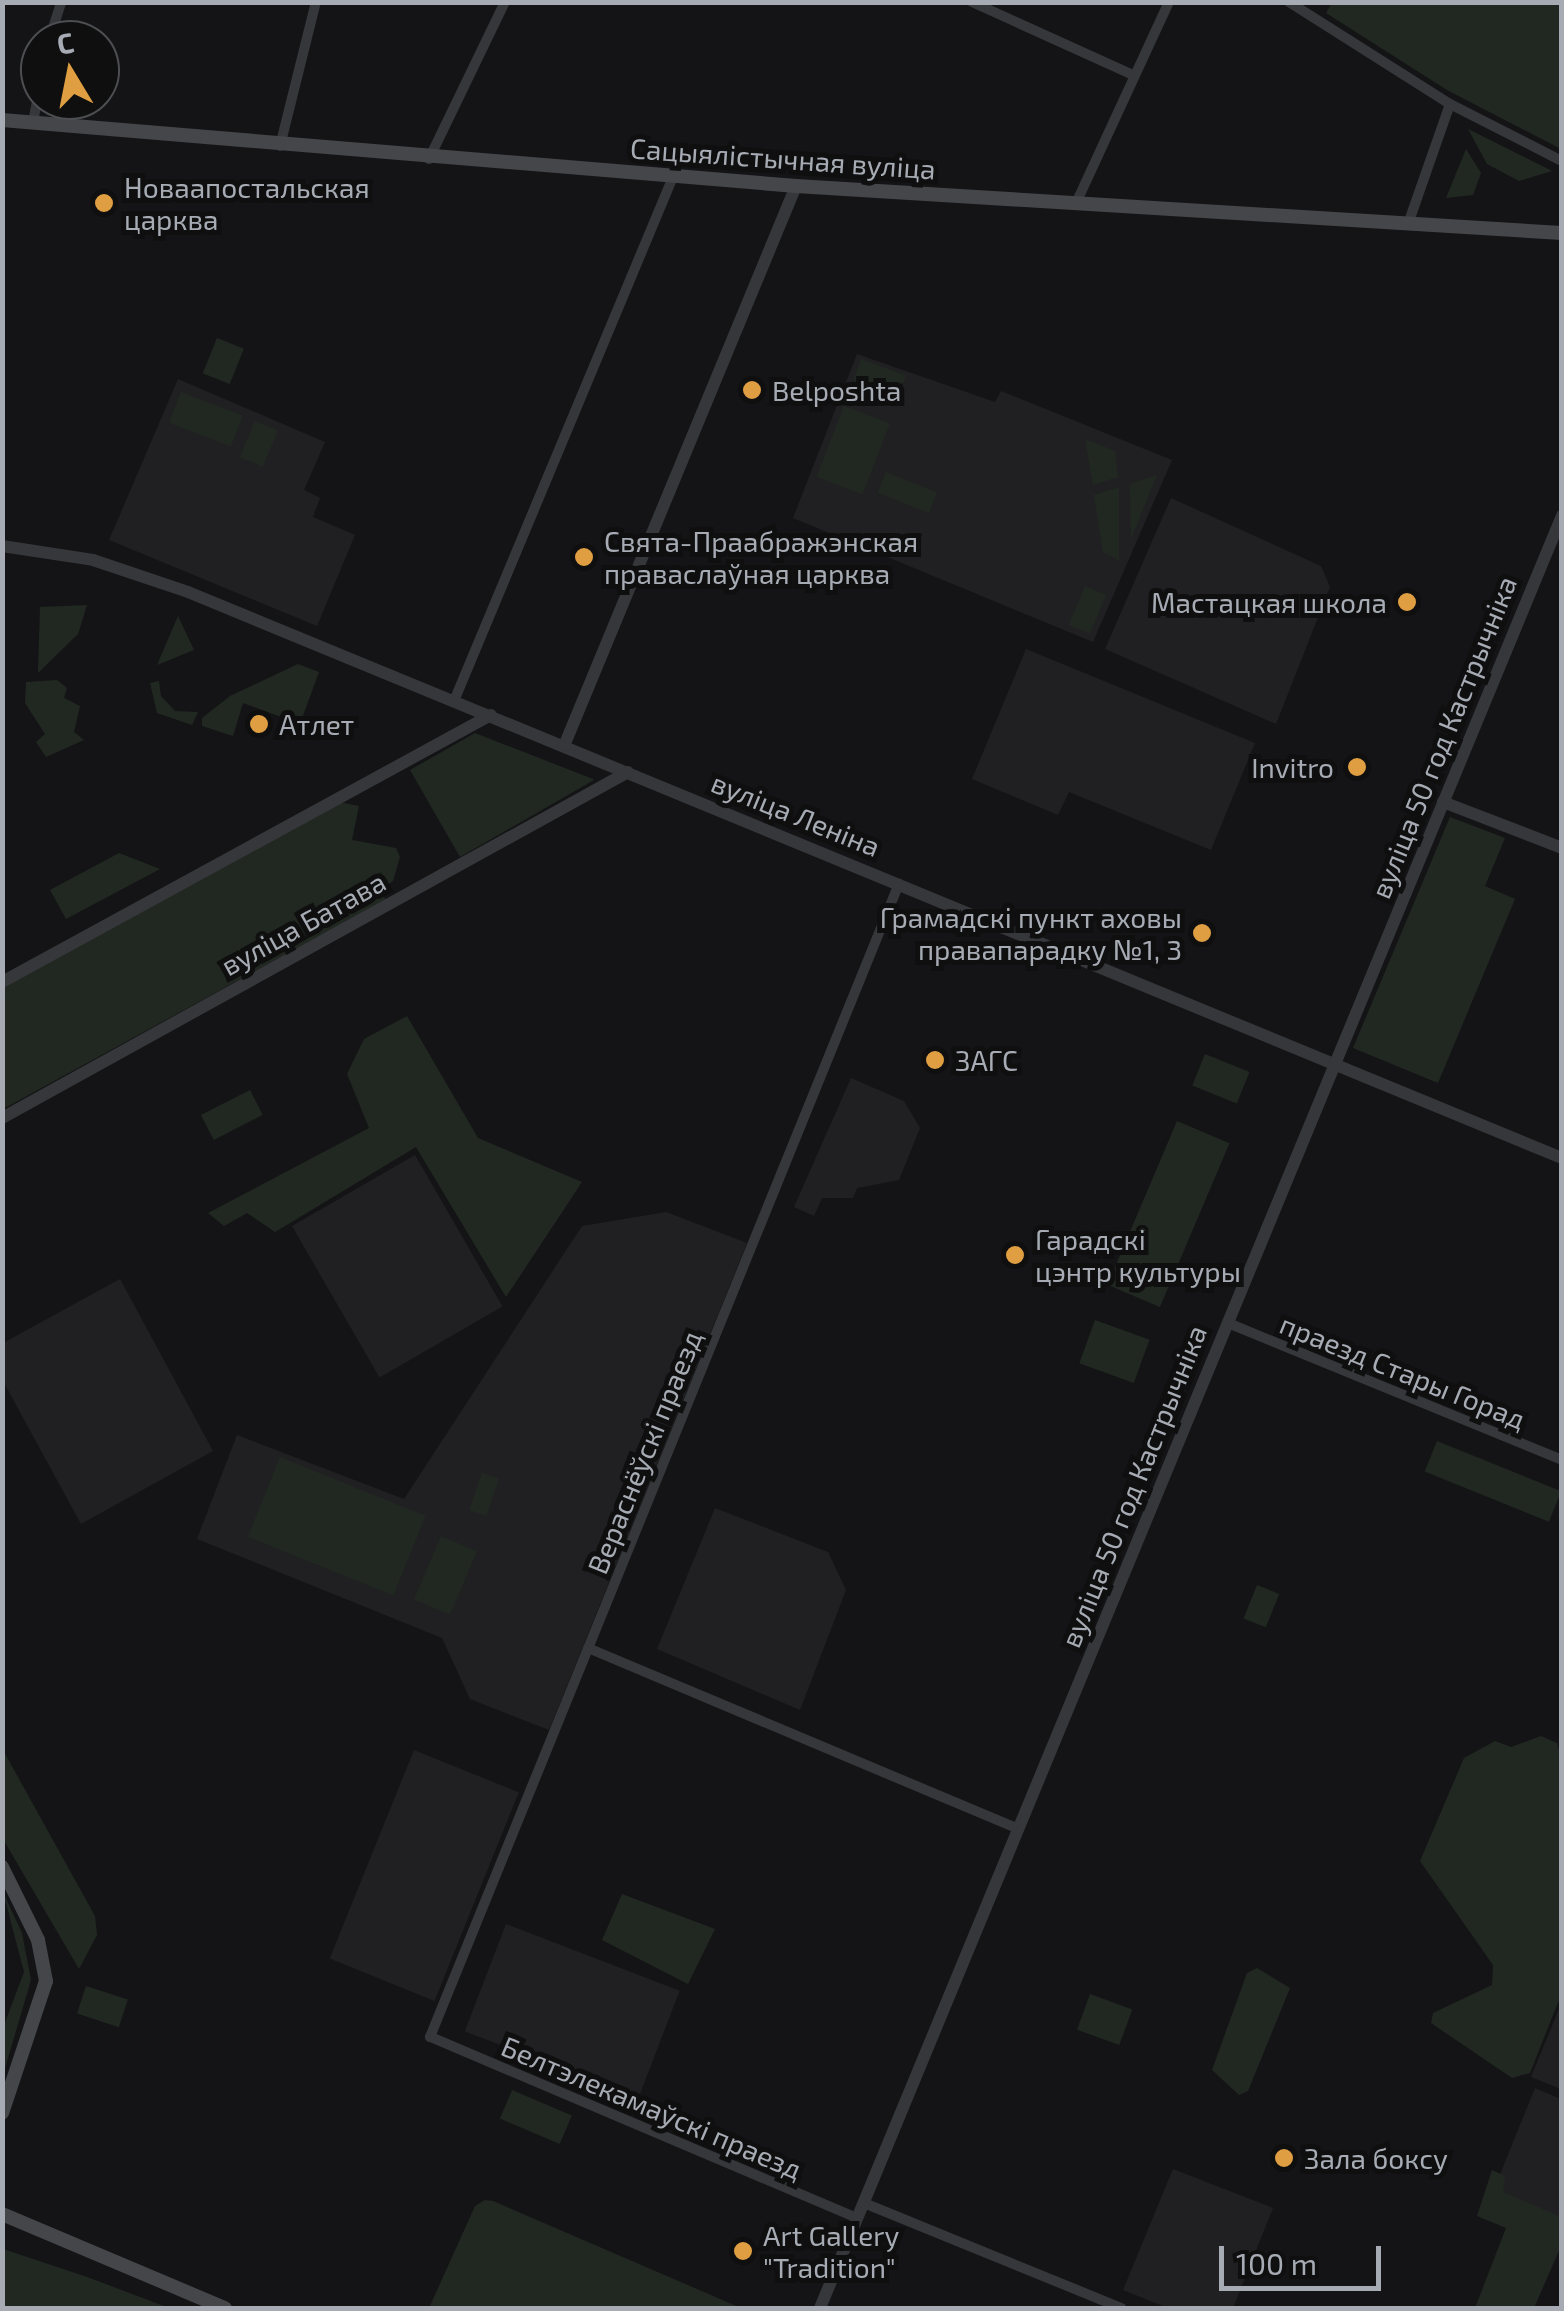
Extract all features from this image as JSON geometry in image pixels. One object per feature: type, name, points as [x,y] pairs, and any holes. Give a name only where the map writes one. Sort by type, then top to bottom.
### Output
[{"type":"main road","name":"Сацыялістычная вуліца","points":[[2,120],[429,159],[796,186],[1562,234]]},
{"type":"main road","points":[[2,1867],[38,1940],[46,1981],[2,2112]]},
{"type":"main road","points":[[2,2205],[8,2219],[226,2308]]},
{"type":"street","points":[[280,146],[316,2]]},
{"type":"street","points":[[429,159],[505,2]]},
{"type":"street","points":[[972,2],[1131,74]]},
{"type":"street","points":[[1077,201],[1131,74],[1169,2]]},
{"type":"street","points":[[1289,2],[1450,104],[1562,161]]},
{"type":"street","points":[[1408,224],[1450,104]]},
{"type":"street","points":[[454,701],[673,177]]},
{"type":"street","points":[[564,746],[796,186]]},
{"type":"street","name":"вуліца 50 год Кастрычніка","points":[[820,2308],[1562,516]]},
{"type":"street","name":"вуліца Леніна","points":[[2,546],[115,566],[491,715],[1562,1158]]},
{"type":"street","points":[[2,982],[491,715]]},
{"type":"street","name":"вуліца Батава","points":[[2,1118],[628,772]]},
{"type":"street","points":[[1443,802],[1562,848]]},
{"type":"street","name":"Вераснёўскі праезд","points":[[430,2037],[899,884]]},
{"type":"street","name":"праезд Стары Горад","points":[[1228,1323],[1562,1460]]},
{"type":"street","points":[[588,1648],[1018,1829]]},
{"type":"street","name":"Белтэлекамаўскі праезд","points":[[430,2037],[857,2218]]},
{"type":"street","points":[[864,2202],[1120,2308]]},
{"type":"shaded area","points":[[1332,2],[1561,3],[1561,149],[1447,90],[1326,13]]},
{"type":"shaded area","points":[[1468,129],[1552,171],[1519,181],[1487,164]]},
{"type":"shaded area","points":[[1466,149],[1481,173],[1473,195],[1446,198]]},
{"type":"shaded area","points":[[217,338],[244,349],[230,384],[203,373]]},
{"type":"shaded area","points":[[857,354],[995,402],[1001,391],[1172,460],[1093,642],[793,518]]},
{"type":"shaded area","points":[[861,359],[906,375],[899,396],[853,380]]},
{"type":"shaded area","points":[[178,379],[325,442],[304,490],[320,498],[313,517],[355,535],[317,626],[109,540]]},
{"type":"shaded area","points":[[181,392],[243,416],[231,446],[169,423]]},
{"type":"shaded area","points":[[844,406],[890,424],[863,495],[817,477]]},
{"type":"shaded area","points":[[255,421],[278,431],[263,467],[240,457]]},
{"type":"shaded area","points":[[1085,439],[1115,451],[1118,477],[1093,485]]},
{"type":"shaded area","points":[[886,472],[937,493],[929,513],[878,492]]},
{"type":"shaded area","points":[[1157,475],[1131,539],[1130,484]]},
{"type":"shaded area","points":[[1119,487],[1119,560],[1103,552],[1094,495]]},
{"type":"shaded area","points":[[1171,498],[1321,566],[1330,587],[1276,724],[1105,649]]},
{"type":"shaded area","points":[[1085,586],[1106,595],[1090,634],[1069,625]]},
{"type":"shaded area","points":[[87,605],[78,634],[38,673],[40,607]]},
{"type":"shaded area","points":[[178,616],[194,650],[157,665]]},
{"type":"shaded area","points":[[1026,649],[1255,743],[1211,850],[1069,792],[1058,815],[972,779]]},
{"type":"shaded area","points":[[298,664],[319,672],[300,724],[243,703],[233,736],[202,726],[202,718],[230,696]]},
{"type":"shaded area","points":[[57,680],[67,688],[64,698],[80,706],[74,732],[84,740],[46,757],[36,742],[45,734],[25,703],[26,682]]},
{"type":"shaded area","points":[[159,681],[161,696],[175,711],[198,712],[192,725],[157,713],[150,683]]},
{"type":"shaded area","points":[[475,733],[594,780],[460,857],[410,770]]},
{"type":"shaded area","points":[[339,802],[359,806],[352,840],[396,848],[400,857],[393,881],[383,888],[385,900],[3,1109],[3,987]]},
{"type":"shaded area","points":[[1450,817],[1505,838],[1485,886],[1515,899],[1438,1083],[1353,1048]]},
{"type":"shaded area","points":[[119,853],[160,869],[66,919],[50,890]]},
{"type":"shaded area","points":[[407,1016],[478,1138],[582,1182],[506,1297],[416,1147],[275,1232],[247,1213],[224,1226],[208,1213],[369,1128],[347,1074],[364,1039]]},
{"type":"shaded area","points":[[1205,1054],[1250,1072],[1237,1104],[1192,1086]]},
{"type":"shaded area","points":[[851,1078],[904,1101],[920,1128],[899,1180],[857,1188],[853,1198],[822,1198],[814,1216],[794,1207]]},
{"type":"shaded area","points":[[250,1090],[263,1115],[214,1140],[201,1115]]},
{"type":"shaded area","points":[[1177,1121],[1229,1143],[1160,1307],[1107,1285]]},
{"type":"shaded area","points":[[415,1155],[502,1307],[380,1378],[292,1226]]},
{"type":"shaded area","points":[[666,1212],[747,1243],[549,1730],[470,1699],[442,1638],[197,1539],[237,1435],[404,1499],[582,1226]]},
{"type":"shaded area","points":[[120,1279],[213,1451],[81,1524],[3,1381],[3,1343]]},
{"type":"shaded area","points":[[1095,1320],[1150,1340],[1134,1383],[1079,1363]]},
{"type":"shaded area","points":[[1437,1441],[1561,1491],[1549,1522],[1425,1472]]},
{"type":"shaded area","points":[[280,1457],[426,1516],[393,1596],[248,1537]]},
{"type":"shaded area","points":[[482,1473],[499,1479],[486,1516],[469,1510]]},
{"type":"shaded area","points":[[715,1508],[828,1552],[846,1590],[800,1710],[657,1649]]},
{"type":"shaded area","points":[[441,1536],[477,1551],[450,1615],[414,1600]]},
{"type":"shaded area","points":[[1257,1585],[1279,1594],[1266,1627],[1244,1618]]},
{"type":"shaded area","points":[[1541,1736],[1557,1743],[1561,1757],[1561,1995],[1530,2073],[1512,2078],[1431,2023],[1433,2013],[1492,1985],[1493,1965],[1420,1861],[1464,1758],[1495,1741],[1511,1747]]},
{"type":"shaded area","points":[[3,1750],[95,1916],[97,1935],[79,1969],[3,1839]]},
{"type":"shaded area","points":[[414,1750],[519,1792],[434,2001],[330,1959]]},
{"type":"shaded area","points":[[3,1892],[22,1933],[31,1980],[3,2075],[3,2028],[24,1972]]},
{"type":"shaded area","points":[[622,1894],[715,1929],[688,1984],[602,1940]]},
{"type":"shaded area","points":[[506,1924],[680,1991],[638,2098],[465,2031]]},
{"type":"shaded area","points":[[1257,1968],[1290,1988],[1248,2091],[1239,2095],[1212,2070],[1247,1973]]},
{"type":"shaded area","points":[[86,1986],[128,2000],[119,2027],[77,2014]]},
{"type":"shaded area","points":[[1090,1994],[1132,2009],[1119,2045],[1077,2030]]},
{"type":"shaded area","points":[[1561,2004],[1561,2089],[1531,2077]]},
{"type":"shaded area","points":[[1535,2088],[1561,2099],[1561,2234],[1488,2204]]},
{"type":"shaded area","points":[[512,2090],[572,2115],[560,2144],[500,2119]]},
{"type":"shaded area","points":[[1173,2169],[1273,2208],[1233,2308],[1168,2308],[1123,2290]]},
{"type":"shaded area","points":[[1492,2170],[1505,2176],[1503,2192],[1561,2217],[1561,2246],[1534,2308],[1475,2308],[1506,2228],[1477,2216]]},
{"type":"shaded area","points":[[485,2200],[741,2308],[429,2308],[475,2206]]},
{"type":"shaded area","points":[[3,2249],[90,2278],[169,2308],[3,2308]]},
{"type":"place","name":"Новаапостальская царква","points":[[104,203]]},
{"type":"place","name":"Belposhta","points":[[752,390]]},
{"type":"place","name":"Свята-Праабражэнская праваслаўная царква","points":[[584,557]]},
{"type":"place","name":"Мастацкая школа","points":[[1407,602]]},
{"type":"place","name":"Атлет","points":[[259,724]]},
{"type":"place","name":"Invitro","points":[[1357,767]]},
{"type":"place","name":"Грамадскі пункт аховы правапарадку №1, 3","points":[[1202,933]]},
{"type":"place","name":"ЗАГС","points":[[935,1060]]},
{"type":"place","name":"Гарадскі цэнтр культуры","points":[[1015,1255]]},
{"type":"place","name":"Зала боксу","points":[[1284,2158]]},
{"type":"place","name":"Art Gallery \"Tradition\"","points":[[743,2251]]}]
